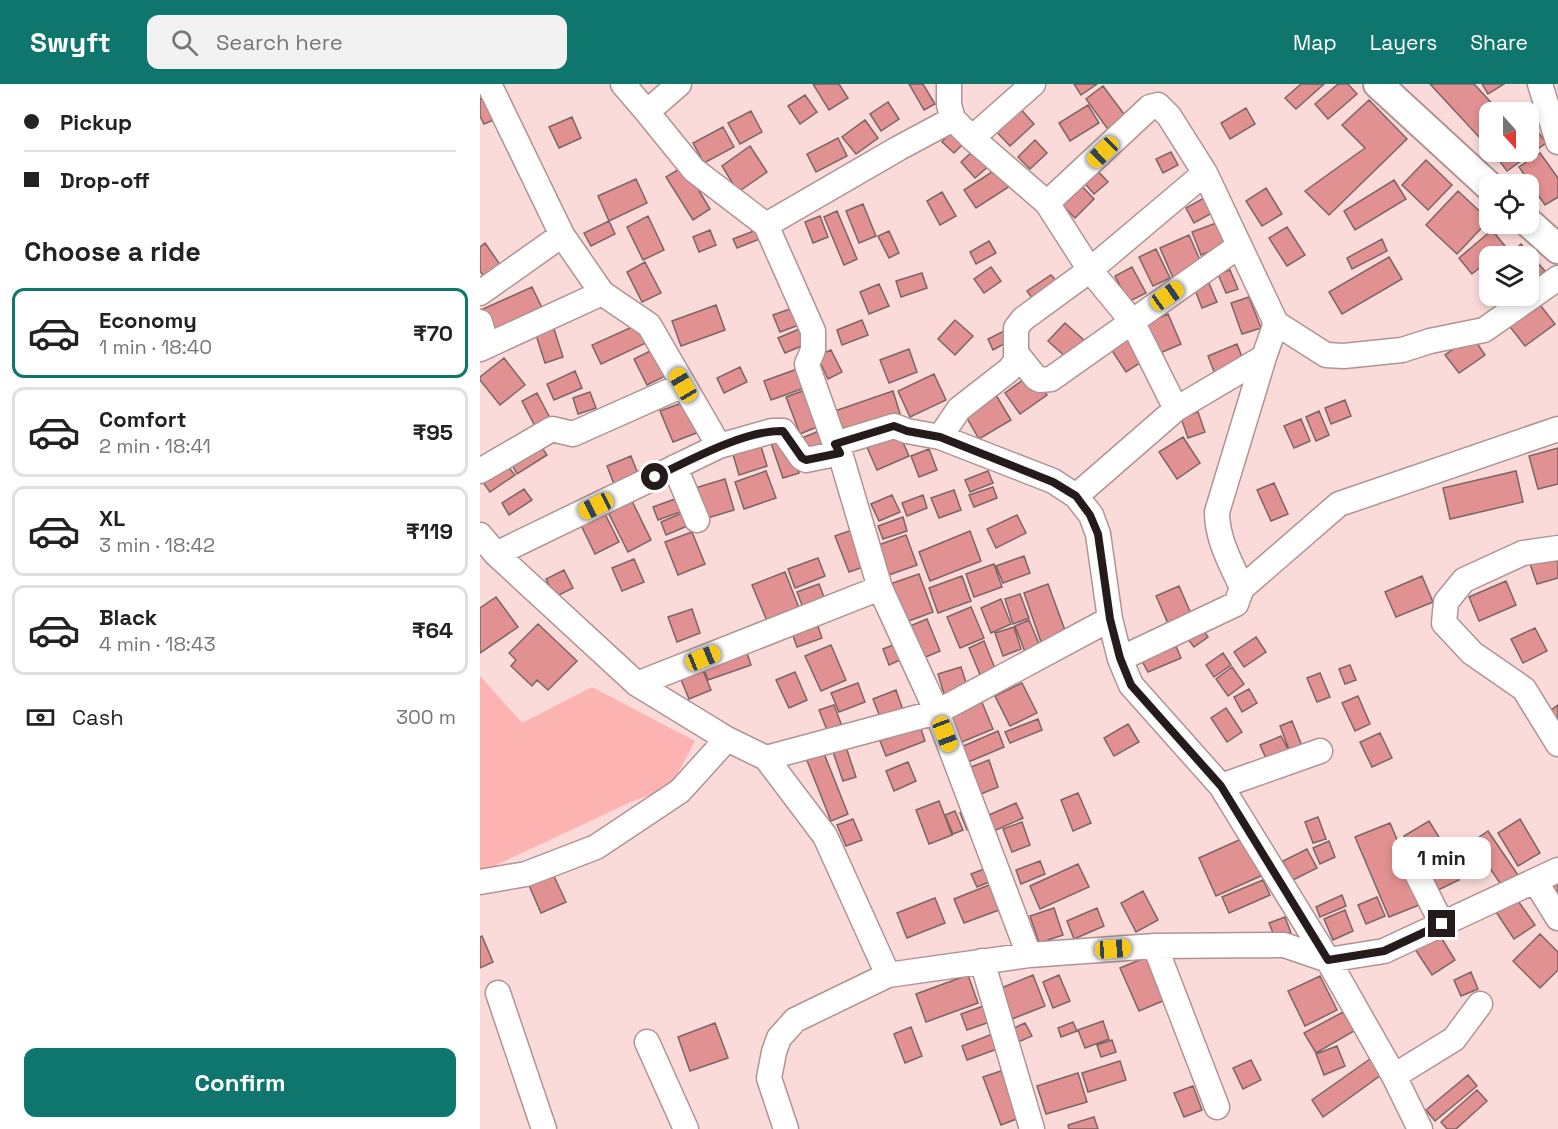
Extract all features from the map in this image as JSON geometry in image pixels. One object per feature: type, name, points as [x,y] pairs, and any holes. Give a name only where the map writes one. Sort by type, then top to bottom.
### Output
[{"type":"street","points":[[623,84],[694,170],[766,225],[813,331],[813,350],[807,364],[808,368],[838,448],[880,588],[937,712],[1029,955]]},
{"type":"street","points":[[647,112],[679,84]]},
{"type":"street","points":[[949,84],[949,105],[953,119],[1047,203],[1090,270],[1131,321],[1176,409]]},
{"type":"street","points":[[972,138],[1033,84]]},
{"type":"street","points":[[1378,84],[1479,176]]},
{"type":"street","points":[[1540,84],[1557,130]]},
{"type":"street","points":[[487,88],[561,235],[602,293],[649,325],[719,446]]},
{"type":"street","points":[[1047,203],[1150,107],[1158,105],[1169,116],[1204,173],[1276,322],[1326,355],[1344,356],[1402,350],[1431,341],[1484,330],[1558,278]]},
{"type":"street","points":[[766,225],[953,119]]},
{"type":"street","points":[[940,437],[959,409],[1016,362],[1016,328],[1023,319],[1090,270],[1204,173]]},
{"type":"street","points":[[1539,232],[1558,249]]},
{"type":"street","points":[[480,293],[561,235]]},
{"type":"street","points":[[1016,353],[1036,378],[1045,381],[1051,379],[1239,246]]},
{"type":"street","points":[[480,322],[484,348],[602,293]]},
{"type":"street","points":[[1242,588],[1222,543],[1217,527],[1217,512],[1276,322]]},
{"type":"street","points":[[1076,496],[1176,409],[1264,357]]},
{"type":"street","points":[[480,471],[552,429],[573,434],[683,385]]},
{"type":"street","points":[[496,554],[719,446],[772,431],[783,431],[802,458],[806,460],[894,426],[907,431],[940,437],[1053,482],[1076,496],[1090,515],[1098,534],[1110,619],[1120,658],[1131,685],[1221,786],[1328,960],[1394,1076],[1420,1129]]},
{"type":"street","points":[[1120,658],[1236,604],[1242,588],[1339,504],[1558,429]]},
{"type":"street","points":[[675,467],[697,520]]},
{"type":"street","points":[[480,535],[496,554],[637,684],[727,739],[766,758],[825,836],[888,975]]},
{"type":"street","points":[[1558,548],[1523,553],[1464,579],[1446,602],[1444,623],[1472,653],[1524,689],[1558,744]]},
{"type":"street","points":[[637,684],[880,588]]},
{"type":"street","points":[[766,758],[937,712],[1110,619]]},
{"type":"street","points":[[480,882],[526,874],[596,847],[680,791],[727,739]]},
{"type":"street","points":[[1221,786],[1320,751]]},
{"type":"street","points":[[1411,862],[1442,924]]},
{"type":"street","points":[[786,1129],[769,1078],[779,1038],[795,1020],[888,975],[1029,955],[1155,946],[1284,945],[1328,960],[1384,951],[1558,870]]},
{"type":"street","points":[[1535,881],[1558,918]]},
{"type":"street","points":[[1155,946],[1217,1107]]},
{"type":"street","points":[[982,961],[1032,1129]]},
{"type":"street","points":[[498,993],[544,1129]]},
{"type":"street","points":[[1394,1076],[1454,1039],[1480,1004]]},
{"type":"street","points":[[647,1042],[686,1129]]},
{"type":"shaded area","points":[[480,676],[522,723],[592,687],[695,741],[670,788],[633,801],[490,868],[480,869]]},
{"type":"building","points":[[813,84],[839,84],[848,98],[829,110]]},
{"type":"building","points":[[909,84],[923,84],[935,104],[924,110]]},
{"type":"building","points":[[1074,84],[1097,84],[1081,95]]},
{"type":"building","points":[[1301,84],[1324,84],[1296,109],[1285,98]]},
{"type":"building","points":[[1338,84],[1348,84],[1357,94],[1328,119],[1315,104]]},
{"type":"building","points":[[1430,84],[1474,84],[1491,102],[1479,102],[1479,137]]},
{"type":"building","points":[[1482,84],[1504,84],[1488,94]]},
{"type":"building","points":[[1103,86],[1130,122],[1112,135],[1086,99]]},
{"type":"building","points":[[805,95],[817,112],[800,124],[788,106]]},
{"type":"building","points":[[487,96],[498,118],[484,124],[480,116],[480,99]]},
{"type":"building","points":[[1369,100],[1407,139],[1329,215],[1305,191],[1365,148],[1342,125]]},
{"type":"building","points":[[888,102],[899,119],[881,131],[870,114]]},
{"type":"building","points":[[1017,105],[1034,124],[1010,146],[993,128]]},
{"type":"building","points":[[1088,105],[1099,123],[1070,141],[1059,123]]},
{"type":"building","points":[[1246,108],[1255,124],[1230,139],[1221,123]]},
{"type":"building","points":[[751,111],[762,132],[740,144],[728,123]]},
{"type":"building","points":[[572,117],[581,138],[559,148],[549,127]]},
{"type":"building","points":[[865,120],[878,138],[856,154],[842,137]]},
{"type":"building","points":[[723,127],[734,147],[704,163],[693,143]]},
{"type":"building","points":[[953,129],[966,141],[954,153],[942,142]]},
{"type":"building","points":[[1539,133],[1546,143],[1539,148]]},
{"type":"building","points":[[838,138],[847,156],[816,172],[807,154]]},
{"type":"building","points":[[1035,140],[1047,153],[1030,169],[1018,157]]},
{"type":"building","points":[[750,146],[767,172],[738,192],[722,166]]},
{"type":"building","points":[[975,149],[990,165],[975,178],[961,162]]},
{"type":"building","points":[[1171,152],[1178,165],[1163,173],[1156,159]]},
{"type":"building","points":[[1539,154],[1558,178],[1558,197],[1545,205],[1539,196],[1539,174],[1524,174],[1519,167],[1526,162],[1539,162]]},
{"type":"building","points":[[1426,160],[1452,185],[1428,210],[1402,185]]},
{"type":"building","points":[[1500,162],[1520,162],[1507,171]]},
{"type":"building","points":[[684,166],[710,209],[693,220],[666,177]]},
{"type":"building","points":[[998,168],[1010,186],[976,208],[964,190]]},
{"type":"building","points":[[1095,168],[1108,182],[1094,194],[1081,179]]},
{"type":"building","points":[[636,179],[647,203],[609,221],[598,196]]},
{"type":"building","points":[[1394,180],[1406,199],[1355,230],[1344,211]]},
{"type":"building","points":[[1077,181],[1094,199],[1075,218],[1057,200]]},
{"type":"building","points":[[1266,188],[1282,214],[1262,226],[1246,201]]},
{"type":"building","points":[[1458,191],[1479,211],[1479,231],[1457,254],[1426,225]]},
{"type":"building","points":[[942,192],[956,216],[940,225],[927,201]]},
{"type":"building","points":[[1204,198],[1212,213],[1194,223],[1186,208]]},
{"type":"building","points":[[863,204],[876,236],[859,243],[846,211]]},
{"type":"building","points":[[837,211],[857,259],[844,265],[824,217]]},
{"type":"building","points":[[648,216],[664,250],[643,260],[627,227]]},
{"type":"building","points":[[820,216],[828,237],[813,243],[805,222]]},
{"type":"building","points":[[609,221],[615,234],[591,246],[584,233]]},
{"type":"building","points":[[1219,222],[1228,244],[1201,255],[1192,232]]},
{"type":"building","points":[[1287,227],[1305,255],[1287,266],[1269,238]]},
{"type":"building","points":[[759,229],[762,238],[737,248],[733,239]]},
{"type":"building","points":[[710,230],[716,245],[699,252],[693,237]]},
{"type":"building","points":[[889,231],[899,253],[889,258],[878,236]]},
{"type":"building","points":[[1487,234],[1495,234],[1505,246],[1479,246],[1479,268],[1472,274],[1459,258]]},
{"type":"building","points":[[1189,235],[1203,267],[1174,280],[1160,248]]},
{"type":"building","points":[[1382,239],[1387,251],[1352,269],[1347,258]]},
{"type":"building","points":[[989,241],[996,253],[976,264],[970,252]]},
{"type":"building","points":[[485,243],[501,266],[485,278],[480,271],[480,247]]},
{"type":"building","points":[[1156,249],[1170,278],[1153,286],[1139,257]]},
{"type":"building","points":[[1389,257],[1402,279],[1342,314],[1329,292]]},
{"type":"building","points":[[645,262],[661,293],[642,302],[627,272]]},
{"type":"building","points":[[1539,264],[1545,271],[1539,276]]},
{"type":"building","points":[[991,267],[1001,281],[984,293],[974,279]]},
{"type":"building","points":[[1132,267],[1146,293],[1128,302],[1115,276]]},
{"type":"building","points":[[1230,270],[1238,289],[1226,293],[1218,274]]},
{"type":"building","points":[[922,273],[927,288],[901,297],[896,281]]},
{"type":"building","points":[[1051,275],[1059,284],[1034,301],[1027,291]]},
{"type":"building","points":[[1208,281],[1217,302],[1202,308],[1194,287]]},
{"type":"building","points":[[879,284],[889,306],[869,314],[860,292]]},
{"type":"building","points":[[532,287],[543,310],[491,334],[481,310]]},
{"type":"building","points":[[1249,297],[1261,328],[1242,334],[1231,303]]},
{"type":"building","points":[[1539,304],[1555,324],[1525,346],[1507,323],[1530,306],[1539,306]]},
{"type":"building","points":[[716,305],[725,330],[681,346],[672,321]]},
{"type":"building","points":[[801,305],[807,322],[780,332],[773,315]]},
{"type":"building","points":[[1168,314],[1181,344],[1158,354],[1145,324]]},
{"type":"building","points":[[862,320],[868,335],[842,345],[837,330]]},
{"type":"building","points":[[955,320],[973,336],[955,355],[938,339]]},
{"type":"building","points":[[641,323],[650,341],[601,364],[592,345]]},
{"type":"building","points":[[1065,323],[1085,341],[1068,359],[1048,341]]},
{"type":"building","points":[[804,327],[811,342],[785,353],[778,338]]},
{"type":"building","points":[[554,329],[563,357],[545,363],[536,335]]},
{"type":"building","points":[[1008,329],[1013,339],[993,350],[988,339]]},
{"type":"building","points":[[1472,336],[1485,355],[1459,373],[1445,355]]},
{"type":"building","points":[[1131,337],[1146,359],[1126,372],[1111,349]]},
{"type":"building","points":[[1237,344],[1244,362],[1215,374],[1208,356]]},
{"type":"building","points":[[656,348],[669,374],[647,385],[634,359]]},
{"type":"building","points":[[909,349],[917,372],[889,383],[880,360]]},
{"type":"building","points":[[831,350],[842,372],[828,379],[817,356]]},
{"type":"building","points":[[504,358],[525,385],[500,405],[480,377]]},
{"type":"building","points":[[740,367],[747,382],[724,393],[717,378]]},
{"type":"building","points":[[800,368],[807,387],[771,400],[764,381]]},
{"type":"building","points":[[575,371],[582,388],[554,400],[547,384]]},
{"type":"building","points":[[934,374],[946,400],[910,417],[898,391]]},
{"type":"building","points":[[1031,374],[1047,395],[1020,414],[1005,393]]},
{"type":"building","points":[[811,388],[824,424],[800,434],[786,397]]},
{"type":"building","points":[[893,391],[901,417],[838,439],[829,413]]},
{"type":"building","points":[[590,392],[596,408],[578,414],[573,398]]},
{"type":"building","points":[[537,393],[553,424],[538,432],[522,401]]},
{"type":"building","points":[[996,395],[1011,420],[979,439],[964,413]]},
{"type":"building","points":[[1345,400],[1351,416],[1331,424],[1325,408]]},
{"type":"building","points":[[687,401],[699,432],[673,442],[660,411]]},
{"type":"building","points":[[1319,411],[1329,435],[1316,441],[1306,417]]},
{"type":"building","points":[[1198,412],[1205,432],[1188,438],[1181,418]]},
{"type":"building","points":[[1301,419],[1310,441],[1294,448],[1284,426]]},
{"type":"building","points":[[824,429],[831,444],[809,454],[802,438]]},
{"type":"building","points":[[898,431],[909,456],[877,470],[866,445]]},
{"type":"building","points":[[1183,437],[1200,463],[1177,479],[1159,452]]},
{"type":"building","points":[[787,438],[799,473],[783,478],[771,443]]},
{"type":"building","points":[[538,442],[547,455],[517,474],[510,461]]},
{"type":"building","points":[[760,443],[767,466],[739,475],[732,451]]},
{"type":"building","points":[[1558,448],[1558,484],[1538,489],[1529,456]]},
{"type":"building","points":[[929,449],[937,470],[919,477],[911,456]]},
{"type":"building","points":[[631,456],[638,474],[614,484],[607,466]]},
{"type":"building","points":[[506,464],[515,475],[490,492],[482,481]]},
{"type":"building","points":[[766,471],[776,498],[744,509],[735,482]]},
{"type":"building","points":[[988,471],[993,483],[970,492],[965,480]]},
{"type":"building","points":[[1516,471],[1523,502],[1450,519],[1443,488]]},
{"type":"building","points":[[725,479],[734,510],[704,519],[695,488]]},
{"type":"building","points":[[1274,483],[1288,514],[1271,521],[1257,490]]},
{"type":"building","points":[[993,487],[997,498],[974,507],[969,495]]},
{"type":"building","points":[[524,489],[532,500],[509,515],[502,503]]},
{"type":"building","points":[[954,490],[961,510],[939,518],[931,498]]},
{"type":"building","points":[[892,495],[900,512],[879,521],[871,504]]},
{"type":"building","points":[[923,495],[927,508],[907,516],[902,503]]},
{"type":"building","points":[[631,499],[651,540],[628,552],[607,510]]},
{"type":"building","points":[[675,499],[680,512],[658,520],[653,507]]},
{"type":"building","points":[[687,511],[692,524],[666,535],[661,522]]},
{"type":"building","points":[[604,512],[619,542],[595,554],[580,523]]},
{"type":"building","points":[[1017,515],[1026,533],[996,548],[987,529]]},
{"type":"building","points":[[903,517],[907,531],[883,539],[878,526]]},
{"type":"building","points":[[855,529],[869,565],[849,572],[835,536]]},
{"type":"building","points":[[970,531],[981,561],[930,581],[919,552]]},
{"type":"building","points":[[692,532],[705,564],[678,575],[665,542]]},
{"type":"building","points":[[906,535],[917,565],[883,577],[873,547]]},
{"type":"building","points":[[1558,555],[1558,578],[1537,584],[1530,564]]},
{"type":"building","points":[[1024,556],[1030,573],[1003,583],[996,566]]},
{"type":"building","points":[[818,558],[825,576],[795,588],[788,569]]},
{"type":"building","points":[[634,559],[644,582],[622,591],[612,568]]},
{"type":"building","points":[[994,564],[1002,587],[974,597],[966,574]]},
{"type":"building","points":[[564,570],[573,588],[555,597],[546,579]]},
{"type":"building","points":[[785,572],[799,608],[767,621],[752,585]]},
{"type":"building","points":[[919,574],[933,612],[898,625],[884,586]]},
{"type":"building","points":[[962,576],[971,601],[938,613],[929,588]]},
{"type":"building","points":[[1422,576],[1433,602],[1396,617],[1385,592]]},
{"type":"building","points":[[1506,581],[1516,605],[1479,621],[1469,597]]},
{"type":"building","points":[[819,584],[827,605],[805,613],[797,592]]},
{"type":"building","points":[[1048,584],[1066,633],[1041,642],[1024,593]]},
{"type":"building","points":[[1179,586],[1192,616],[1169,626],[1156,596]]},
{"type":"building","points":[[1020,594],[1029,618],[1013,624],[1005,599]]},
{"type":"building","points":[[496,597],[518,627],[480,653],[480,608]]},
{"type":"building","points":[[1001,599],[1011,624],[991,633],[981,608]]},
{"type":"building","points":[[971,607],[984,638],[960,648],[947,617]]},
{"type":"building","points":[[692,609],[700,633],[677,642],[668,617]]},
{"type":"building","points":[[815,618],[822,638],[797,647],[790,627]]},
{"type":"building","points":[[927,619],[940,651],[916,661],[903,629]]},
{"type":"building","points":[[1029,620],[1040,646],[1025,652],[1015,626]]},
{"type":"building","points":[[538,624],[577,661],[548,690],[537,680],[532,686],[511,666],[516,660],[509,653]]},
{"type":"building","points":[[1014,627],[1021,649],[1003,656],[995,633]]},
{"type":"building","points":[[1201,627],[1208,637],[1194,647],[1187,638]]},
{"type":"building","points":[[1535,628],[1547,651],[1523,663],[1511,639]]},
{"type":"building","points":[[1256,637],[1266,652],[1244,667],[1234,652]]},
{"type":"building","points":[[984,641],[996,671],[981,677],[969,648]]},
{"type":"building","points":[[898,643],[904,658],[889,665],[883,649]]},
{"type":"building","points":[[831,645],[846,680],[821,691],[805,656]]},
{"type":"building","points":[[1176,646],[1181,658],[1148,672],[1142,661]]},
{"type":"building","points":[[745,647],[751,665],[708,680],[701,662]]},
{"type":"building","points":[[1223,653],[1231,665],[1214,677],[1206,665]]},
{"type":"building","points":[[1350,665],[1356,680],[1345,684],[1339,669]]},
{"type":"building","points":[[961,667],[968,689],[945,697],[938,674]]},
{"type":"building","points":[[1232,667],[1244,684],[1228,696],[1216,679]]},
{"type":"building","points":[[702,668],[711,690],[689,699],[680,677]]},
{"type":"building","points":[[795,672],[807,700],[789,708],[776,680]]},
{"type":"building","points":[[1320,673],[1330,697],[1317,702],[1307,678]]},
{"type":"building","points":[[858,683],[865,702],[839,712],[831,693]]},
{"type":"building","points":[[1022,683],[1037,713],[1010,726],[995,696]]},
{"type":"building","points":[[1249,689],[1257,703],[1242,712],[1234,697]]},
{"type":"building","points":[[896,690],[904,713],[882,722],[873,699]]},
{"type":"building","points":[[1358,696],[1370,724],[1355,731],[1342,703]]},
{"type":"building","points":[[981,700],[993,729],[957,744],[945,714]]},
{"type":"building","points":[[834,705],[845,734],[831,740],[819,710]]},
{"type":"building","points":[[1558,705],[1558,735],[1543,716]]},
{"type":"building","points":[[1226,708],[1242,732],[1227,742],[1211,718]]},
{"type":"building","points":[[1038,719],[1042,730],[1010,743],[1005,732]]},
{"type":"building","points":[[1292,721],[1302,746],[1290,752],[1280,726]]},
{"type":"building","points":[[1128,724],[1139,742],[1114,756],[1104,738]]},
{"type":"building","points":[[920,726],[925,741],[886,756],[880,741]]},
{"type":"building","points":[[998,731],[1004,747],[966,763],[959,748]]},
{"type":"building","points":[[1380,733],[1392,758],[1372,767],[1360,742]]},
{"type":"building","points":[[1281,736],[1290,753],[1268,763],[1260,745]]},
{"type":"building","points":[[844,741],[856,777],[843,781],[831,746]]},
{"type":"building","points":[[823,751],[848,814],[831,821],[806,758]]},
{"type":"building","points":[[989,760],[998,787],[981,794],[971,767]]},
{"type":"building","points":[[908,762],[916,781],[894,791],[886,771]]},
{"type":"building","points":[[1078,793],[1091,823],[1073,831],[1061,800]]},
{"type":"building","points":[[939,801],[952,835],[929,844],[916,810]]},
{"type":"building","points":[[1016,803],[1023,818],[987,834],[980,819]]},
{"type":"building","points":[[971,808],[977,825],[967,830],[960,813]]},
{"type":"building","points":[[955,811],[963,830],[953,834],[945,815]]},
{"type":"building","points":[[1318,817],[1326,839],[1313,843],[1305,822]]},
{"type":"building","points":[[853,819],[862,840],[846,846],[837,825]]},
{"type":"building","points":[[1520,819],[1540,853],[1518,866],[1498,833]]},
{"type":"building","points":[[1429,821],[1442,842],[1417,857],[1404,836]]},
{"type":"building","points":[[1022,822],[1030,845],[1012,852],[1003,829]]},
{"type":"building","points":[[1390,823],[1424,903],[1389,917],[1355,837]]},
{"type":"building","points":[[1488,831],[1520,878],[1504,889],[1472,842]]},
{"type":"building","points":[[1248,836],[1265,874],[1216,896],[1199,858]]},
{"type":"building","points":[[1329,841],[1335,857],[1320,864],[1313,848]]},
{"type":"building","points":[[1307,849],[1317,868],[1293,880],[1283,861]]},
{"type":"building","points":[[1445,851],[1459,880],[1434,892],[1421,863]]},
{"type":"building","points":[[1040,861],[1045,874],[1021,884],[1016,870]]},
{"type":"building","points":[[1078,864],[1089,887],[1040,909],[1030,886]]},
{"type":"building","points":[[984,869],[989,882],[977,887],[971,874]]},
{"type":"building","points":[[552,872],[566,902],[541,913],[528,883]]},
{"type":"building","points":[[1263,880],[1270,895],[1229,913],[1222,897]]},
{"type":"building","points":[[1558,882],[1558,894],[1554,897],[1548,888]]},
{"type":"building","points":[[989,885],[999,910],[964,923],[954,899]]},
{"type":"building","points":[[1143,891],[1158,920],[1136,932],[1121,903]]},
{"type":"building","points":[[1342,895],[1346,906],[1320,917],[1316,907]]},
{"type":"building","points":[[1377,897],[1385,916],[1366,924],[1358,905]]},
{"type":"building","points":[[935,898],[945,923],[907,938],[897,913]]},
{"type":"building","points":[[1516,898],[1535,925],[1514,939],[1496,912]]},
{"type":"building","points":[[1054,908],[1063,935],[1039,943],[1030,916]]},
{"type":"building","points":[[1097,908],[1104,926],[1074,939],[1067,921]]},
{"type":"building","points":[[1345,910],[1353,931],[1333,940],[1324,919]]},
{"type":"building","points":[[1285,917],[1291,933],[1275,938],[1269,923]]},
{"type":"building","points":[[1439,934],[1455,960],[1432,975],[1415,949]]},
{"type":"building","points":[[1540,934],[1558,952],[1558,970],[1540,988],[1513,961]]},
{"type":"building","points":[[482,936],[493,962],[480,968],[480,937]]},
{"type":"building","points":[[1147,957],[1165,1000],[1139,1011],[1120,968]]},
{"type":"building","points":[[1471,972],[1478,989],[1461,996],[1454,980]]},
{"type":"building","points":[[968,975],[978,1003],[926,1022],[916,994]]},
{"type":"building","points":[[1033,975],[1045,1006],[1012,1019],[999,989]]},
{"type":"building","points":[[1059,975],[1070,1001],[1053,1008],[1043,982]]},
{"type":"building","points":[[1320,976],[1337,1010],[1305,1026],[1288,991]]},
{"type":"building","points":[[992,1003],[998,1019],[967,1030],[961,1014]]},
{"type":"building","points":[[1343,1012],[1354,1031],[1316,1053],[1304,1033]]},
{"type":"building","points":[[1103,1021],[1109,1039],[1085,1048],[1078,1030]]},
{"type":"building","points":[[1073,1022],[1077,1031],[1061,1037],[1058,1028]]},
{"type":"building","points":[[715,1023],[728,1058],[690,1071],[678,1037]]},
{"type":"building","points":[[1025,1023],[1032,1036],[1016,1043],[1010,1030]]},
{"type":"building","points":[[911,1027],[922,1056],[905,1063],[894,1034]]},
{"type":"building","points":[[995,1033],[1000,1048],[967,1060],[962,1046]]},
{"type":"building","points":[[1112,1040],[1116,1052],[1101,1057],[1097,1045]]},
{"type":"building","points":[[1337,1046],[1345,1066],[1324,1075],[1316,1054]]},
{"type":"building","points":[[1370,1059],[1381,1075],[1323,1117],[1312,1100]]},
{"type":"building","points":[[1251,1060],[1261,1080],[1243,1089],[1233,1068]]},
{"type":"building","points":[[1120,1061],[1126,1080],[1088,1092],[1082,1073]]},
{"type":"building","points":[[1001,1071],[1019,1118],[1001,1125],[983,1077]]},
{"type":"building","points":[[1078,1073],[1087,1102],[1046,1114],[1037,1086]]},
{"type":"building","points":[[1468,1075],[1477,1086],[1435,1121],[1426,1110]]},
{"type":"building","points":[[1193,1086],[1202,1110],[1184,1117],[1174,1093]]},
{"type":"building","points":[[1477,1090],[1487,1101],[1456,1129],[1447,1129],[1441,1122]]},
{"type":"building","points":[[1094,1117],[1098,1129],[1069,1129],[1068,1125]]},
{"type":"route","points":[[655,477],[719,446],[772,431],[783,431],[802,458],[806,460],[840,453],[835,444],[894,426],[907,431],[940,437],[1053,482],[1076,496],[1090,515],[1098,534],[1110,619],[1120,658],[1131,685],[1221,786],[1328,960],[1384,951],[1442,924]]}]
